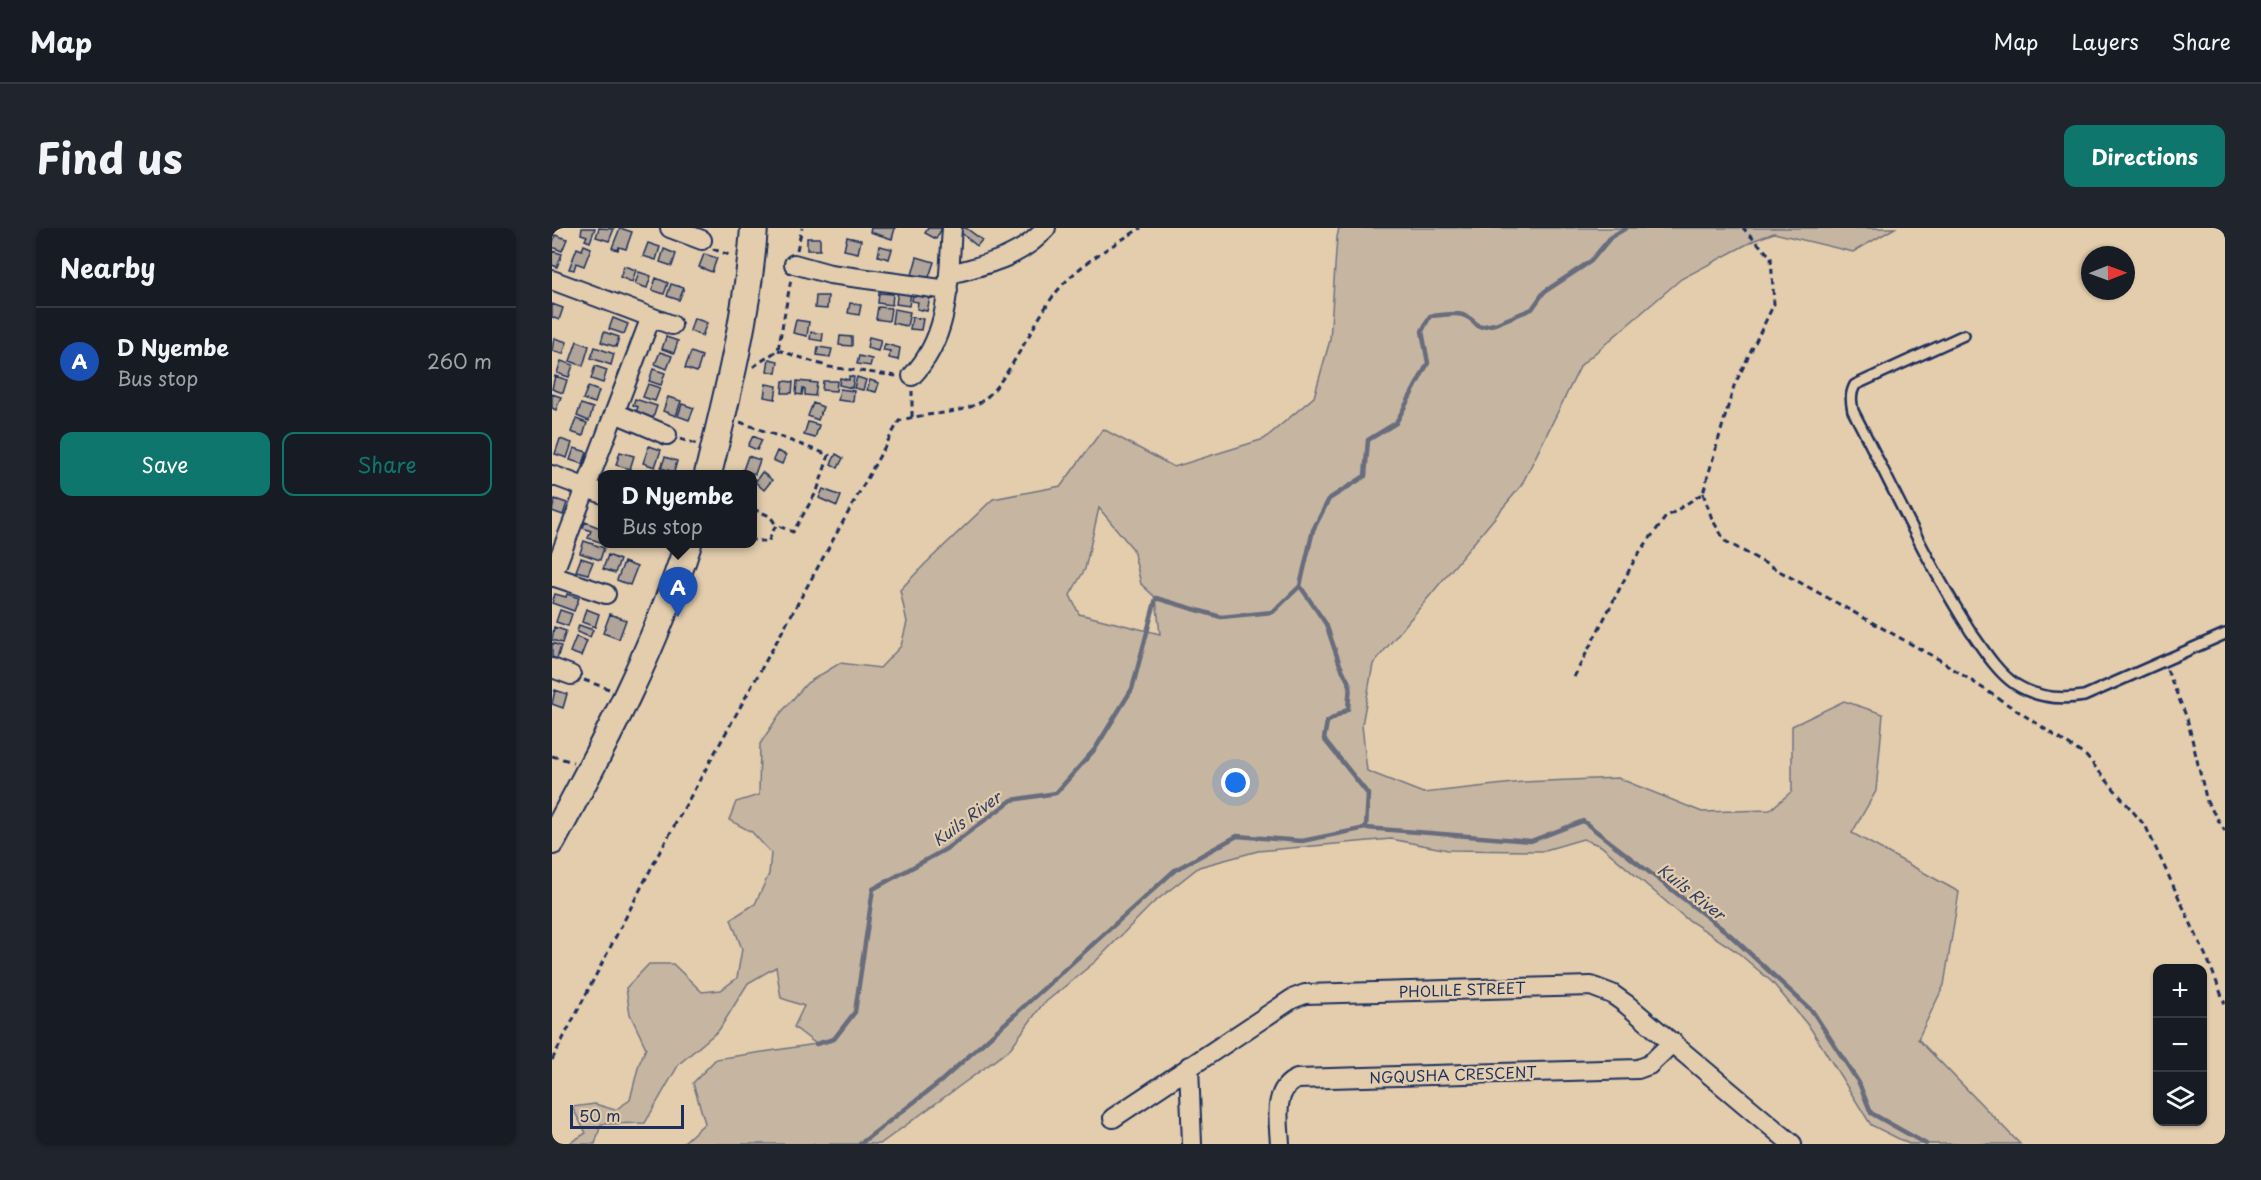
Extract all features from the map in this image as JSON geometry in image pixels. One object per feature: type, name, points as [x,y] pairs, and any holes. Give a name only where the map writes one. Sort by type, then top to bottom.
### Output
[{"type":"main road","points":[[709,470],[734,367],[752,259],[754,228]]},
{"type":"main road","points":[[552,841],[634,681],[686,548]]},
{"type":"street","points":[[670,228],[702,240]]},
{"type":"street","points":[[912,376],[933,349],[949,282],[952,228]]},
{"type":"street","points":[[794,264],[831,274],[949,282],[1022,249],[1046,228]]},
{"type":"street","points":[[552,279],[672,325]]},
{"type":"street","points":[[600,470],[615,412],[651,317]]},
{"type":"street","points":[[615,412],[667,435]]},
{"type":"street","points":[[552,476],[595,491],[552,577],[606,594]]},
{"type":"street","points":[[552,668],[571,675]]},
{"type":"street","name":"PHOLILE STREET","points":[[1113,1118],[1292,999],[1312,993],[1591,986],[1612,994],[1673,1042],[1792,1144]]},
{"type":"street","name":"NGQUSHA CRESCENT","points":[[1280,1144],[1281,1095],[1286,1085],[1297,1079],[1638,1069],[1649,1065],[1673,1042]]},
{"type":"street","points":[[1189,1066],[1192,1144]]},
{"type":"lane","points":[[1964,335],[1855,385],[1852,391],[1853,411],[1946,591],[1980,645],[1998,667],[2014,683],[2045,697],[2067,699],[2084,696],[2225,634]]},
{"type":"path","points":[[745,368],[754,367],[778,350],[802,228]]},
{"type":"path","points":[[552,1060],[658,855],[899,421],[964,409],[980,402],[998,385],[1055,294],[1082,265],[1141,228]]},
{"type":"path","points":[[1743,228],[1771,257],[1774,304],[1734,386],[1703,493],[1712,519],[1725,541],[1940,660],[2086,756],[2146,827],[2210,965],[2225,1004]]},
{"type":"path","points":[[702,240],[715,250],[736,257]]},
{"type":"path","points":[[778,350],[829,367],[888,376]]},
{"type":"path","points":[[912,376],[912,417]]},
{"type":"path","points":[[732,419],[829,454],[817,491],[793,532],[776,525],[770,516],[757,511]]},
{"type":"path","points":[[1574,678],[1635,557],[1665,518],[1703,493]]},
{"type":"path","points":[[757,541],[768,542],[776,525]]},
{"type":"path","points":[[2163,661],[2187,718],[2207,802],[2225,831]]},
{"type":"path","points":[[571,675],[614,691]]},
{"type":"path","points":[[552,756],[575,762]]},
{"type":"shaded area","points":[[1339,228],[1895,228],[1853,252],[1774,233],[1755,240],[1681,279],[1581,365],[1521,486],[1373,664],[1362,725],[1367,771],[1423,793],[1523,782],[1618,778],[1702,812],[1770,810],[1792,791],[1792,726],[1844,701],[1883,714],[1876,791],[1852,833],[1959,892],[1944,985],[1918,1039],[2020,1144],[1909,1144],[1871,1125],[1811,1029],[1772,982],[1736,951],[1684,917],[1601,846],[1583,839],[1542,851],[1448,850],[1391,839],[1258,851],[1199,867],[1152,904],[1096,961],[1042,1005],[1009,1050],[880,1144],[682,1144],[705,1123],[693,1083],[716,1059],[816,1044],[794,1027],[804,1006],[781,998],[776,967],[748,983],[719,1030],[679,1064],[645,1123],[601,1124],[595,1144],[568,1144],[586,1133],[572,1107],[595,1104],[615,1110],[630,1100],[639,1064],[646,1048],[630,1014],[626,988],[649,964],[673,964],[702,992],[721,990],[737,978],[742,949],[731,919],[755,904],[769,874],[771,853],[752,832],[729,820],[736,802],[759,795],[760,744],[779,715],[807,683],[840,663],[880,668],[901,646],[907,622],[900,590],[993,499],[1061,486],[1103,429],[1174,467],[1264,439],[1314,397],[1330,340]],"holes":[[[1099,508],[1133,549],[1141,584],[1156,598],[1160,634],[1079,614],[1070,595],[1085,569]]]},
{"type":"building","points":[[582,228],[595,228],[590,242],[585,240],[587,236],[581,234]]},
{"type":"building","points":[[599,228],[614,229],[609,241],[596,237]]},
{"type":"building","points":[[620,228],[632,232],[626,249],[619,247],[618,250],[612,248]]},
{"type":"building","points":[[871,228],[895,228],[892,239],[870,232]]},
{"type":"building","points":[[928,228],[942,228],[936,239],[925,233]]},
{"type":"building","points":[[961,228],[966,228],[982,240],[977,246],[959,231]]},
{"type":"building","points":[[555,235],[567,239],[562,251],[552,247]]},
{"type":"building","points":[[847,237],[861,240],[858,253],[844,250]]},
{"type":"building","points":[[807,238],[820,238],[820,250],[807,250]]},
{"type":"building","points":[[648,243],[660,247],[656,260],[643,256]]},
{"type":"building","points":[[584,245],[591,248],[584,266],[576,263],[574,270],[569,269],[577,248],[582,250]]},
{"type":"building","points":[[880,246],[892,249],[889,259],[878,256]]},
{"type":"building","points":[[664,249],[676,254],[672,266],[660,262]]},
{"type":"building","points":[[552,251],[562,254],[557,267],[552,265]]},
{"type":"building","points":[[704,254],[717,258],[712,272],[699,267]]},
{"type":"building","points":[[917,257],[934,262],[928,280],[912,275]]},
{"type":"building","points":[[624,266],[636,270],[632,282],[620,277]]},
{"type":"building","points":[[639,272],[651,276],[647,288],[635,284]]},
{"type":"building","points":[[656,278],[668,283],[664,294],[652,290]]},
{"type":"building","points":[[671,284],[684,288],[679,300],[667,296]]},
{"type":"building","points":[[898,290],[911,292],[909,306],[896,304]]},
{"type":"building","points":[[879,293],[893,294],[892,305],[878,303]]},
{"type":"building","points":[[913,294],[930,298],[927,311],[917,309],[918,302],[912,301]]},
{"type":"building","points":[[816,296],[828,296],[827,309],[815,308]]},
{"type":"building","points":[[850,303],[861,305],[859,315],[848,313]]},
{"type":"building","points":[[552,304],[563,308],[559,320],[552,317]]},
{"type":"building","points":[[878,307],[891,308],[889,321],[876,319]]},
{"type":"building","points":[[894,309],[910,312],[907,326],[892,323]]},
{"type":"building","points":[[912,317],[923,319],[921,330],[910,329]]},
{"type":"building","points":[[613,318],[628,324],[624,334],[609,329]]},
{"type":"building","points":[[694,318],[707,323],[702,336],[690,331]]},
{"type":"building","points":[[796,320],[809,322],[807,336],[793,333]]},
{"type":"building","points":[[604,332],[619,337],[616,347],[601,342]]},
{"type":"building","points":[[811,332],[823,334],[822,341],[810,339]]},
{"type":"building","points":[[840,336],[852,337],[852,346],[839,345]]},
{"type":"building","points":[[666,337],[678,341],[674,353],[662,349]]},
{"type":"building","points":[[869,337],[881,340],[878,351],[867,348]]},
{"type":"building","points":[[554,338],[567,342],[563,354],[552,351]]},
{"type":"building","points":[[577,341],[589,346],[583,366],[570,361]]},
{"type":"building","points":[[885,344],[900,348],[898,360],[889,358],[890,351],[883,350]]},
{"type":"building","points":[[595,347],[614,354],[611,365],[591,358]]},
{"type":"building","points":[[818,347],[832,349],[830,357],[817,355]]},
{"type":"building","points":[[660,352],[672,356],[667,369],[655,364]]},
{"type":"building","points":[[691,352],[702,356],[697,372],[685,368]]},
{"type":"building","points":[[859,356],[872,359],[870,366],[857,364]]},
{"type":"building","points":[[769,359],[778,361],[776,373],[767,371]]},
{"type":"building","points":[[561,361],[573,365],[569,377],[557,373]]},
{"type":"building","points":[[595,366],[607,370],[603,383],[591,379]]},
{"type":"building","points":[[653,369],[665,373],[661,385],[649,381]]},
{"type":"building","points":[[555,376],[567,380],[563,393],[552,389]]},
{"type":"building","points":[[849,376],[854,377],[852,388],[839,385],[840,378],[849,380]]},
{"type":"building","points":[[857,377],[866,380],[863,390],[854,388]]},
{"type":"building","points":[[870,380],[879,383],[876,392],[867,390]]},
{"type":"building","points":[[783,381],[793,382],[792,393],[782,393]]},
{"type":"building","points":[[797,381],[817,383],[815,396],[805,395],[803,388],[802,395],[796,394]]},
{"type":"building","points":[[823,381],[837,381],[836,391],[822,390]]},
{"type":"building","points":[[648,384],[660,388],[655,401],[643,397]]},
{"type":"building","points":[[766,384],[777,386],[775,399],[764,397]]},
{"type":"building","points":[[588,387],[599,391],[595,403],[583,399]]},
{"type":"building","points":[[840,389],[854,391],[853,402],[838,400]]},
{"type":"building","points":[[552,394],[561,397],[556,410],[552,408]]},
{"type":"building","points":[[668,397],[681,401],[676,416],[663,411]]},
{"type":"building","points":[[635,399],[657,406],[653,418],[636,412],[638,407],[633,405]]},
{"type":"building","points":[[813,403],[823,407],[818,420],[808,416]]},
{"type":"building","points":[[581,404],[593,408],[589,421],[577,416]]},
{"type":"building","points":[[682,404],[694,408],[689,420],[678,416]]},
{"type":"building","points":[[576,419],[587,423],[583,436],[571,432]]},
{"type":"building","points":[[808,422],[819,425],[815,438],[804,435]]},
{"type":"building","points":[[753,436],[762,440],[757,450],[748,446]]},
{"type":"building","points":[[560,439],[572,443],[567,458],[555,454]]},
{"type":"building","points":[[649,446],[661,450],[655,467],[643,463]]},
{"type":"building","points":[[574,448],[587,452],[583,464],[570,460]]},
{"type":"building","points":[[777,451],[786,455],[782,464],[773,460]]},
{"type":"building","points":[[620,452],[634,456],[630,469],[616,465]]},
{"type":"building","points":[[836,454],[843,458],[838,468],[831,464]]},
{"type":"building","points":[[748,456],[760,460],[756,470],[743,470]]},
{"type":"building","points":[[665,457],[677,461],[675,470],[661,468]]},
{"type":"building","points":[[762,472],[772,480],[764,490],[757,484],[757,479]]},
{"type":"building","points":[[823,489],[841,496],[837,506],[819,498]]},
{"type":"building","points":[[555,499],[567,503],[563,515],[552,511]]},
{"type":"building","points":[[585,522],[598,527],[598,541],[588,538],[591,531],[583,528]]},
{"type":"building","points":[[584,541],[598,546],[598,548],[604,548],[600,560],[580,553]]},
{"type":"building","points":[[608,555],[620,560],[615,573],[603,569]]},
{"type":"building","points":[[581,558],[593,562],[588,574],[576,571]]},
{"type":"building","points":[[624,562],[637,567],[630,585],[617,580]]},
{"type":"building","points":[[555,594],[566,597],[567,594],[579,598],[574,611],[552,603]]},
{"type":"building","points":[[586,609],[599,614],[595,627],[582,622]]},
{"type":"building","points":[[560,610],[572,614],[568,626],[556,622]]},
{"type":"building","points":[[610,614],[626,620],[619,639],[603,633]]},
{"type":"building","points":[[579,625],[593,630],[590,637],[577,632]]},
{"type":"building","points":[[554,627],[566,631],[562,643],[552,640]]},
{"type":"building","points":[[576,637],[587,641],[581,656],[570,652]]},
{"type":"building","points":[[552,643],[561,646],[557,659],[552,657]]},
{"type":"building","points":[[555,690],[567,694],[563,708],[552,704]]},
{"type":"waterway","name":"Kuils River","points":[[816,1044],[834,1039],[855,1012],[873,889],[946,849],[1012,800],[1056,793],[1095,749],[1132,689],[1156,598],[1221,617],[1273,612],[1300,586],[1313,530],[1329,499],[1365,476],[1368,440],[1396,423],[1428,363],[1422,331],[1430,316],[1463,315],[1479,327],[1495,324],[1532,309],[1544,292],[1591,261],[1611,237],[1626,228]]},
{"type":"waterway","name":"Kuils River","points":[[1300,586],[1326,624],[1340,665],[1350,685],[1348,709],[1327,722],[1324,739],[1368,794],[1366,828]]},
{"type":"waterway","name":"Kuils River","points":[[860,1144],[940,1082],[1175,870],[1237,836],[1302,841],[1366,828],[1531,841],[1583,821],[1729,934],[1813,1012],[1859,1083],[1871,1113],[1926,1144]]},
{"type":"place","name":"D Nyembe","points":[[678,617]]}]
